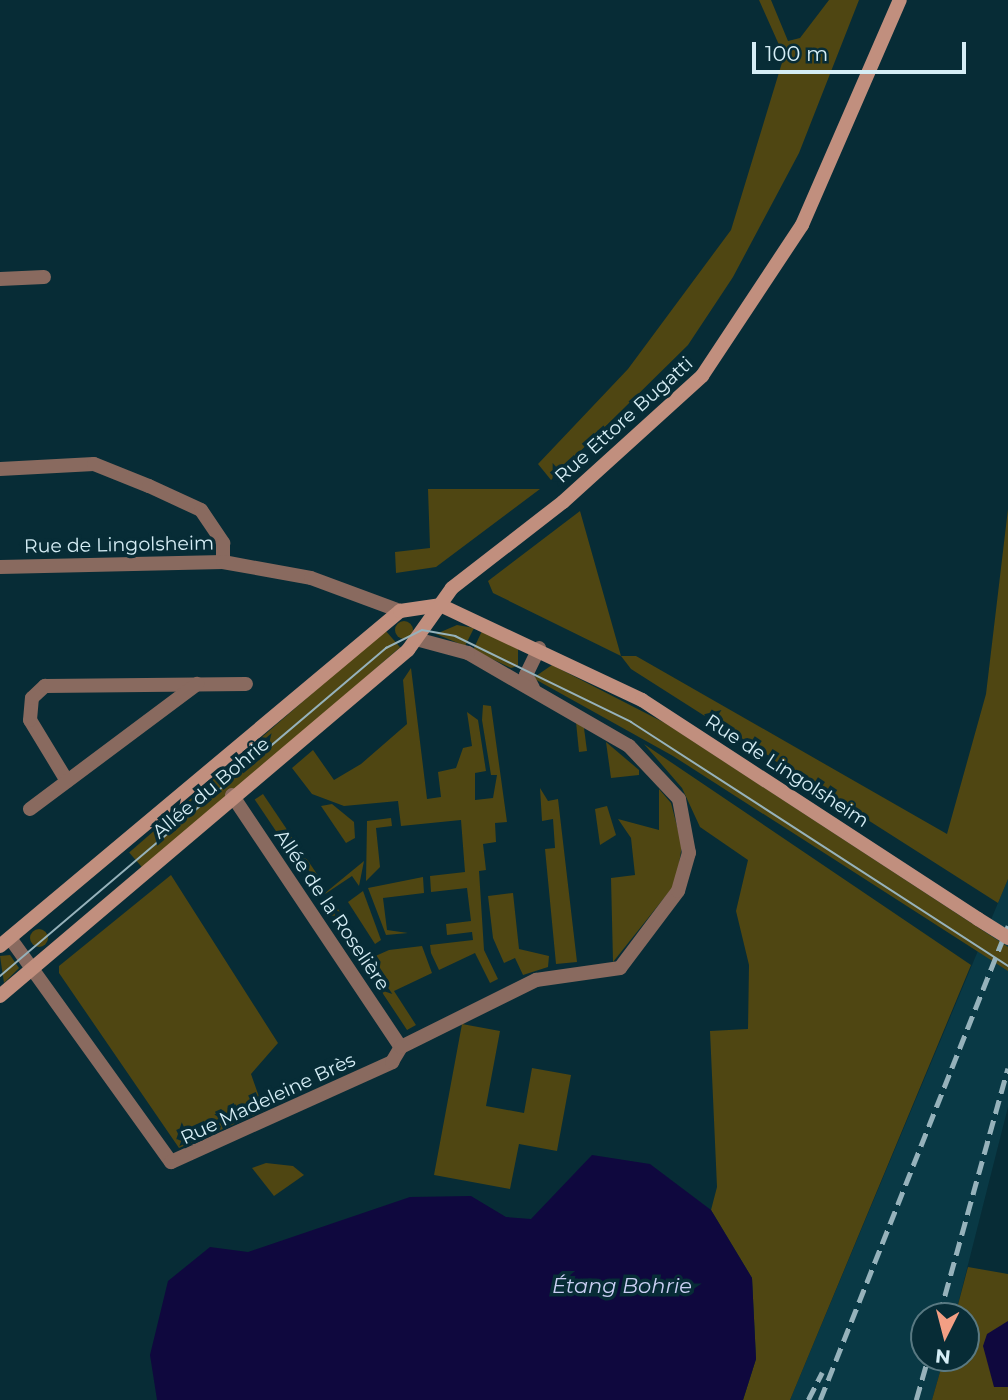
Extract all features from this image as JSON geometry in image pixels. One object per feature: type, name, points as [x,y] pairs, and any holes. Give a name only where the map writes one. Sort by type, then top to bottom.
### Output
[{"type":"main road","name":"Rue Ettore Bugatti","points":[[440,605],[452,588],[652,426],[729,342],[802,225],[900,0]]},
{"type":"main road","points":[[400,611],[440,605]]},
{"type":"main road","name":"Allée du Bohrie","points":[[0,996],[232,795],[420,640],[440,605]]},
{"type":"main road","name":"Rue de Lingolsheim","points":[[440,605],[539,648],[642,700],[1008,938]]},
{"type":"main road","name":"Allée du Bohrie","points":[[5,942],[400,611]]},
{"type":"street","points":[[0,279],[44,277]]},
{"type":"street","points":[[0,469],[94,464],[149,486],[201,510],[223,543],[223,562]]},
{"type":"street","name":"Rue de Lingolsheim","points":[[0,567],[223,562],[350,590],[400,611]]},
{"type":"street","points":[[401,1047],[536,980],[620,968],[685,876],[687,826],[673,790],[614,735],[450,644],[420,640]]},
{"type":"street","points":[[537,691],[526,675],[539,648]]},
{"type":"street","points":[[30,809],[197,684]]},
{"type":"street","points":[[67,781],[30,720],[29,705],[40,689],[246,684]]},
{"type":"street","name":"Allée de la Roselière","points":[[232,795],[401,1047]]},
{"type":"street","points":[[5,942],[33,967]]},
{"type":"street","name":"Rue Madeleine Brès","points":[[33,967],[171,1162],[392,1062],[401,1047]]},
{"type":"shaded area","points":[[759,0],[771,0],[788,41],[800,38],[829,0],[859,0],[799,153],[733,277],[688,345],[551,480],[538,464],[628,369],[731,230],[784,56]]},
{"type":"shaded area","points":[[428,489],[540,489],[436,567],[396,573],[395,552],[430,548]]},
{"type":"shaded area","points":[[1008,509],[1008,879],[998,903],[631,669],[621,656],[636,656],[947,834],[986,694]]},
{"type":"shaded area","points":[[580,511],[621,656],[493,593],[488,581]]},
{"type":"shaded area","points":[[404,621],[410,624],[413,630],[410,636],[404,639],[398,636],[395,630],[398,624]]},
{"type":"shaded area","points":[[457,625],[474,628],[465,646],[436,634]]},
{"type":"shaded area","points":[[385,630],[400,647],[144,870],[129,852]]},
{"type":"shaded area","points":[[482,631],[518,649],[518,666],[511,668],[473,650]]},
{"type":"shaded area","points":[[552,665],[665,723],[1008,947],[1008,971],[673,756],[533,678]]},
{"type":"shaded area","points":[[411,668],[427,799],[441,797],[438,772],[456,768],[463,748],[472,746],[467,712],[478,720],[486,771],[475,773],[475,800],[493,798],[497,775],[491,775],[482,720],[483,705],[491,706],[507,822],[495,823],[496,842],[483,844],[486,870],[479,871],[484,950],[498,979],[490,983],[475,953],[439,970],[431,953],[430,945],[473,940],[472,932],[447,935],[446,924],[471,921],[467,888],[431,892],[430,876],[465,872],[461,820],[401,826],[398,801],[344,806],[312,794],[292,768],[313,750],[334,780],[361,764],[407,724],[403,680]]},
{"type":"shaded area","points":[[576,722],[584,728],[587,751],[579,752]]},
{"type":"shaded area","points":[[606,742],[639,770],[639,775],[611,778]]},
{"type":"shaded area","points":[[644,744],[971,965],[790,1400],[743,1400],[756,1359],[752,1278],[711,1210],[717,1187],[710,1031],[748,1029],[749,965],[736,911],[748,860],[700,827],[682,788]]},
{"type":"shaded area","points":[[540,788],[548,801],[558,799],[577,962],[556,964],[545,849],[555,848],[553,819],[542,821]]},
{"type":"shaded area","points":[[659,789],[671,803],[682,845],[676,883],[613,962],[611,878],[635,875],[631,838],[618,819],[659,830]]},
{"type":"shaded area","points":[[263,794],[319,877],[311,882],[255,800]]},
{"type":"shaded area","points":[[332,804],[354,822],[355,838],[346,843],[321,806]]},
{"type":"shaded area","points":[[607,806],[616,835],[600,845],[595,809]]},
{"type":"shaded area","points":[[391,818],[392,826],[376,828],[380,867],[366,881],[367,821]]},
{"type":"shaded area","points":[[364,861],[359,886],[352,876],[319,898]]},
{"type":"shaded area","points":[[171,875],[278,1043],[251,1074],[264,1111],[179,1148],[59,973],[59,966]]},
{"type":"shaded area","points":[[423,877],[424,893],[383,898],[387,930],[408,933],[386,935],[368,888]]},
{"type":"shaded area","points":[[1008,879],[1008,1107],[959,1302],[910,1302],[910,1372],[940,1372],[932,1400],[790,1400]]},
{"type":"shaded area","points":[[363,891],[381,940],[375,944],[348,902]]},
{"type":"shaded area","points":[[513,893],[519,949],[549,956],[548,967],[523,975],[515,958],[504,963],[493,938],[488,896]]},
{"type":"shaded area","points":[[338,909],[366,950],[359,954],[330,914]]},
{"type":"shaded area","points":[[39,929],[45,932],[48,938],[45,944],[39,947],[33,944],[30,938],[33,932]]},
{"type":"shaded area","points":[[422,946],[432,973],[394,991],[416,1025],[407,1030],[362,962],[389,950]]},
{"type":"shaded area","points":[[10,955],[19,968],[4,983],[0,956]]},
{"type":"shaded area","points":[[462,1024],[500,1031],[486,1106],[524,1113],[532,1068],[571,1075],[557,1151],[519,1144],[510,1189],[434,1175]]},
{"type":"shaded area","points":[[266,1163],[293,1166],[304,1175],[274,1196],[252,1168]]},
{"type":"shaded area","points":[[968,1267],[1008,1274],[1008,1400],[932,1400],[940,1372],[980,1372],[980,1302],[959,1302]]},
{"type":"water","name":"Étang Bohrie","points":[[592,1155],[650,1164],[711,1210],[752,1278],[756,1359],[743,1400],[157,1400],[150,1355],[168,1281],[210,1247],[248,1252],[410,1197],[471,1196],[506,1217],[531,1219]]},
{"type":"water","points":[[1008,1321],[1008,1387],[994,1387],[983,1346],[987,1334]]},
{"type":"tram line","points":[[0,976],[386,648],[422,630],[455,636],[631,722],[1008,966]]},
{"type":"railway","points":[[820,1400],[1008,926]]},
{"type":"railway","points":[[943,1302],[1008,1068]]},
{"type":"railway","points":[[808,1400],[822,1372]]},
{"type":"railway","points":[[916,1400],[924,1372]]}]
